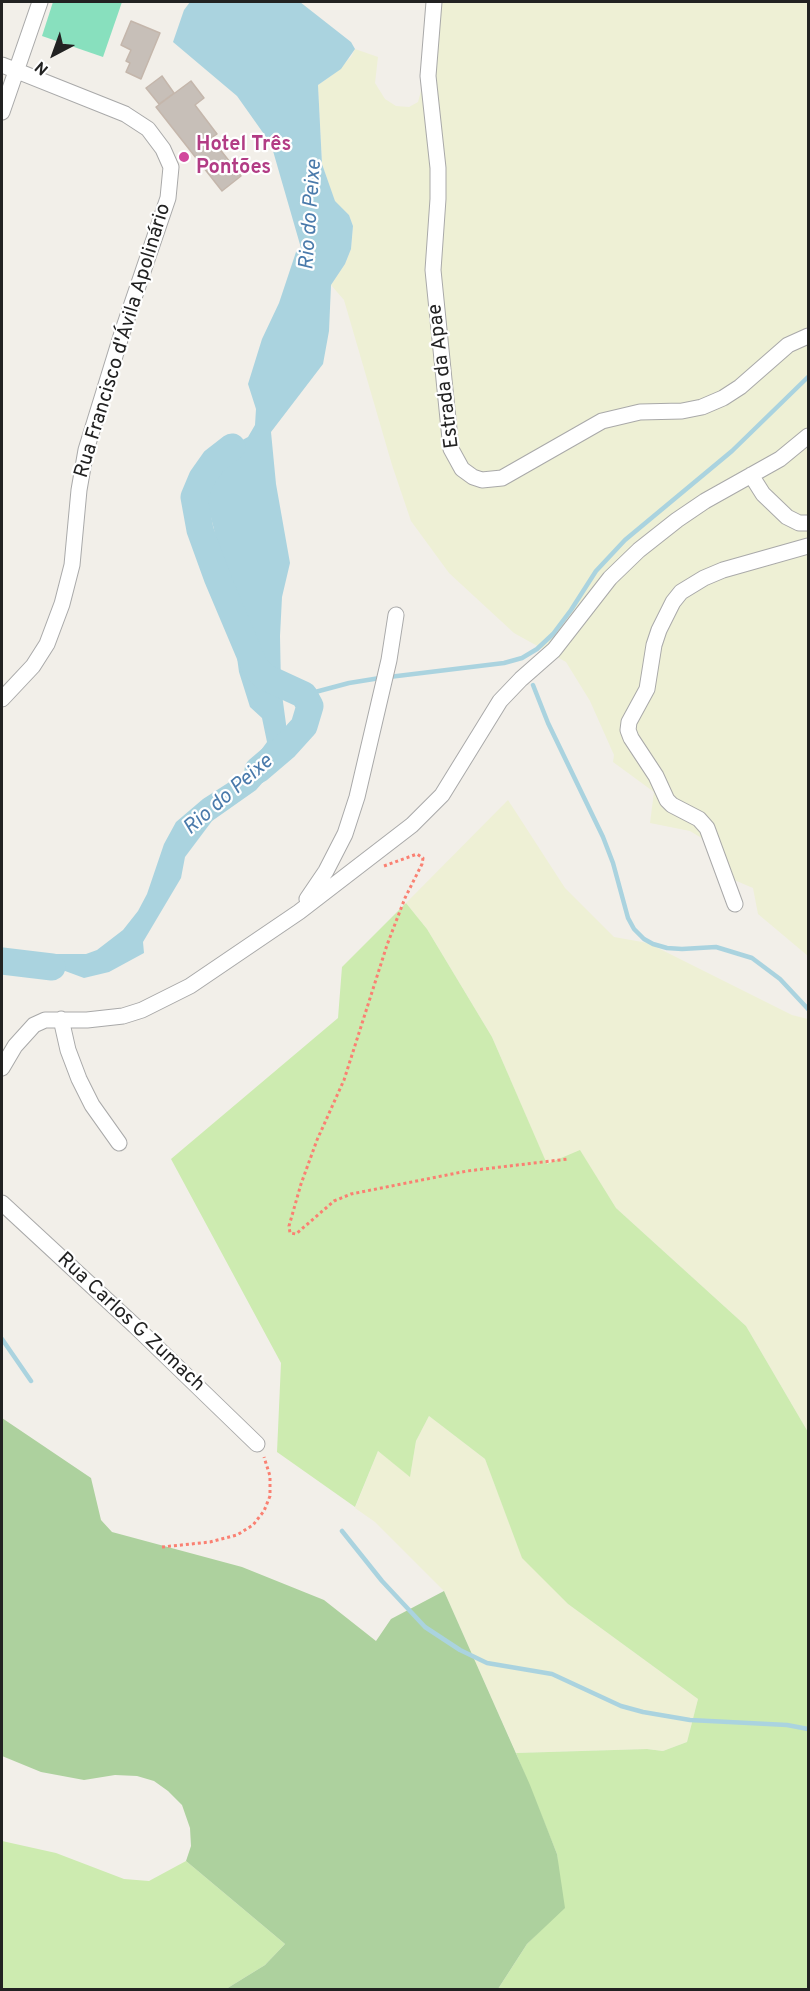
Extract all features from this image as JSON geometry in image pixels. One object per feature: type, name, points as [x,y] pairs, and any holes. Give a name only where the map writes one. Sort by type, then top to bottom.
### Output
[{"type":"street","points":[[2,112],[8,68],[40,2]]},
{"type":"street","name":"Estrada da Apae","points":[[434,2],[428,76],[438,178],[433,270],[451,449],[462,469],[482,480],[502,478],[602,422],[640,412],[682,411],[702,407],[723,398],[740,387],[789,345],[808,336]]},
{"type":"street","name":"Rua Francisco d'Ávila Apolinário","points":[[2,699],[33,666],[47,644],[62,603],[72,565],[79,490],[86,450],[122,333],[168,198],[171,167],[163,149],[148,129],[125,114],[8,68]]},
{"type":"street","points":[[2,1068],[15,1046],[34,1024],[45,1020],[103,1019],[123,1016],[142,1010],[189,986],[299,912],[412,825],[442,795],[500,701],[521,678],[554,650],[610,578],[639,550],[677,520],[705,501],[780,459],[808,436]]},
{"type":"street","points":[[751,475],[780,512],[799,523],[808,523]]},
{"type":"street","points":[[735,903],[707,828],[699,819],[667,800],[656,776],[630,738],[629,722],[647,689],[654,645],[659,630],[673,602],[681,592],[723,570],[808,546]]},
{"type":"street","points":[[299,912],[326,871],[345,834],[357,797],[387,668],[396,615]]},
{"type":"street","points":[[61,1019],[68,1050],[79,1079],[92,1105],[119,1143]]},
{"type":"street","name":"Rua Carlos G Zumach","points":[[2,1203],[135,1326],[257,1444]]},
{"type":"path","points":[[361,863],[379,866],[417,854],[423,858],[387,945],[344,1080],[305,1173],[289,1226],[290,1233],[296,1234],[334,1201],[351,1194],[466,1171],[568,1159]]},
{"type":"path","points":[[162,1547],[210,1542],[237,1535],[253,1525],[264,1511],[270,1496],[267,1461],[257,1444]]},
{"type":"green space","points":[[53,2],[122,2],[103,57],[42,36]]},
{"type":"green space","points":[[437,2],[808,2],[808,956],[758,914],[753,888],[727,877],[708,842],[690,831],[650,823],[654,792],[613,762],[614,755],[590,701],[566,662],[514,633],[449,573],[411,521],[392,465],[344,300],[331,285],[345,264],[351,249],[353,226],[349,215],[335,202],[322,164],[318,85],[351,57],[355,49],[378,57],[375,83],[385,99],[396,106],[409,107],[418,102],[441,18]]},
{"type":"green space","points":[[508,800],[565,888],[614,937],[648,943],[792,1015],[808,1019],[808,1432],[746,1326],[616,1208],[580,1151],[547,1165],[492,1037],[427,929],[406,903]]},
{"type":"green space","points":[[406,903],[427,929],[492,1037],[547,1164],[580,1150],[616,1208],[746,1326],[808,1432],[808,1989],[498,1989],[527,1944],[561,1910],[557,1854],[516,1753],[647,1749],[663,1751],[687,1742],[698,1699],[568,1604],[522,1558],[485,1459],[429,1416],[416,1441],[410,1477],[378,1451],[355,1507],[277,1452],[281,1363],[171,1159],[338,1018],[342,967]]},
{"type":"green space","points":[[429,1416],[485,1459],[523,1558],[568,1604],[698,1699],[687,1742],[663,1751],[647,1749],[516,1753],[444,1591],[375,1522],[355,1508],[378,1451],[410,1476],[416,1441]]},
{"type":"green space","points":[[2,1418],[91,1478],[101,1520],[112,1532],[242,1567],[324,1600],[376,1641],[391,1619],[444,1591],[530,1785],[557,1854],[565,1908],[527,1944],[498,1989],[226,1989],[265,1965],[285,1944],[186,1861],[191,1846],[190,1828],[182,1805],[154,1781],[137,1776],[115,1775],[84,1780],[41,1772],[2,1756]]},
{"type":"green space","points":[[2,1841],[56,1853],[124,1879],[149,1881],[186,1861],[285,1944],[265,1965],[226,1989],[2,1990]]},
{"type":"water","points":[[190,2],[300,2],[351,42],[355,49],[341,69],[318,85],[322,164],[335,201],[349,215],[353,226],[351,249],[345,264],[331,285],[329,331],[323,364],[271,432],[276,484],[290,563],[282,597],[280,636],[281,687],[287,755],[256,790],[212,821],[185,857],[181,878],[143,942],[144,953],[109,972],[84,978],[57,968],[33,972],[12,961],[2,960],[2,951],[86,954],[97,950],[123,930],[138,911],[147,894],[164,844],[176,822],[203,799],[245,772],[267,742],[262,718],[250,707],[239,672],[226,577],[205,494],[207,466],[216,454],[248,437],[255,425],[256,409],[248,384],[262,339],[279,303],[296,252],[301,248],[271,144],[237,96],[173,42],[184,10]]},
{"type":"building","points":[[131,21],[160,33],[141,79],[126,72],[130,63],[126,61],[131,50],[121,45]]},
{"type":"building","points":[[162,76],[174,93],[159,104],[146,88]]},
{"type":"building","points":[[191,81],[204,98],[195,105],[217,134],[211,138],[241,176],[222,191],[156,107]]},
{"type":"waterway","points":[[389,677],[504,663],[522,658],[537,649],[553,634],[596,571],[625,540],[732,451],[808,377]]},
{"type":"waterway","name":"Rio do Peixe","points":[[232,447],[214,461],[202,478],[194,497],[200,530],[255,667],[265,677],[304,695],[310,706],[304,726],[285,747],[258,770]]},
{"type":"waterway","points":[[304,695],[349,683],[380,678]]},
{"type":"waterway","points":[[533,685],[548,723],[603,837],[613,863],[628,918],[634,929],[644,939],[667,948],[716,947],[752,958],[780,979],[808,1009]]},
{"type":"waterway","name":"Rio do Peixe","points":[[2,961],[52,967]]},
{"type":"waterway","points":[[2,1339],[31,1381]]},
{"type":"waterway","points":[[342,1531],[382,1581],[425,1627],[460,1650],[487,1663],[552,1674],[621,1706],[643,1712],[690,1720],[787,1725],[808,1729]]},
{"type":"place","name":"Hotel Três Pontões","points":[[184,157]]}]
